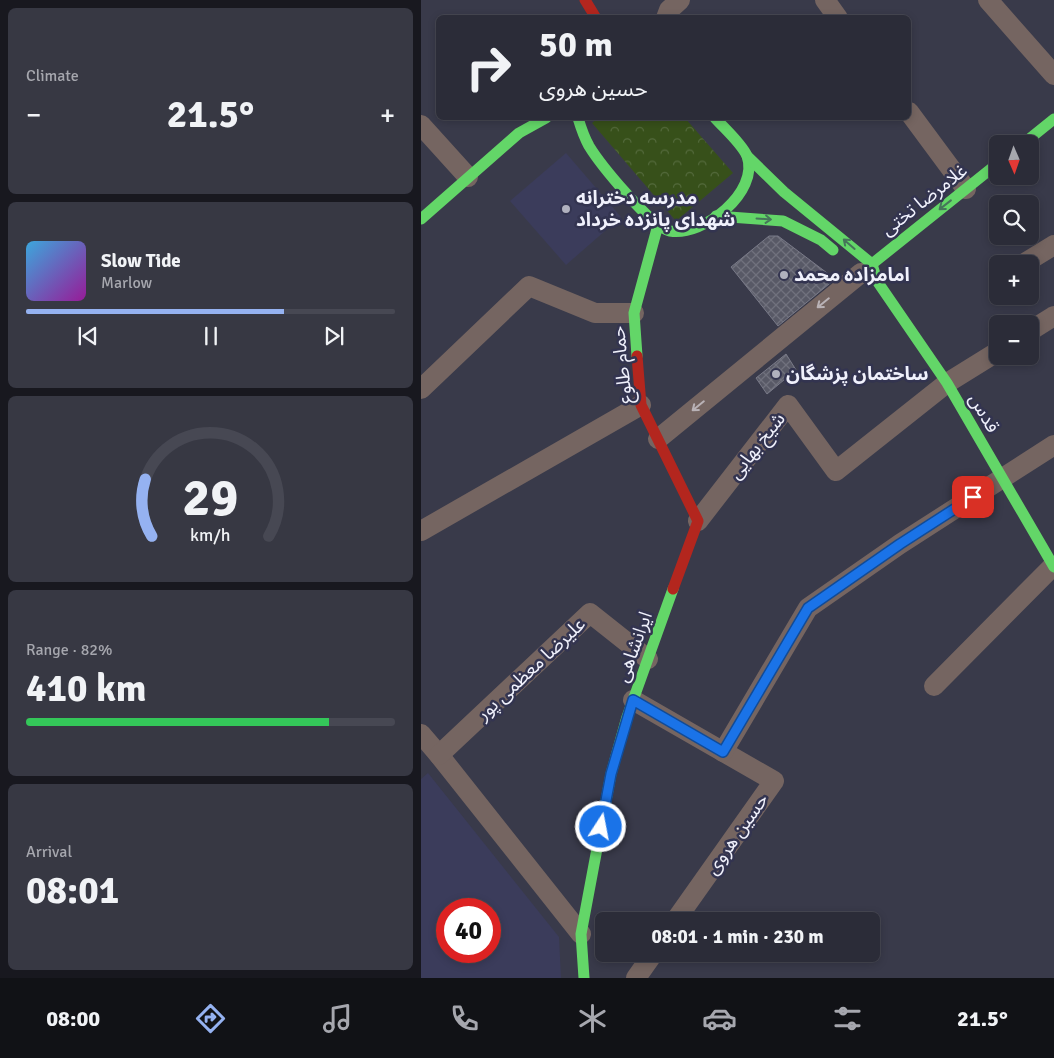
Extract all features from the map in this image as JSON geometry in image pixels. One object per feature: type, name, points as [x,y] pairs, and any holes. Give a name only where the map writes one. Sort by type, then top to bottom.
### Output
[{"type":"main road","points":[[585,0],[594,15]]},
{"type":"main road","points":[[1034,135],[1054,119]]},
{"type":"main road","points":[[421,219],[519,133],[542,120]]},
{"type":"main road","points":[[578,120],[583,138],[595,158],[658,225],[670,231],[682,232],[704,225],[737,200],[745,187],[749,174],[747,156]]},
{"type":"main road","name":"قدس","points":[[717,120],[747,156],[784,192],[831,229],[866,271],[947,383],[1053,566]]},
{"type":"main road","name":"غلامرضا تختی","points":[[866,271],[989,170]]},
{"type":"main road","points":[[716,216],[783,221],[821,240],[841,256]]},
{"type":"main road","name":"حمام طلوع","points":[[658,225],[634,313],[641,405],[698,521]]},
{"type":"main road","name":"ایرانشاهی","points":[[584,978],[581,934],[611,774],[633,700],[698,521]]},
{"type":"street","points":[[667,15],[669,10],[680,0]]},
{"type":"street","points":[[825,0],[836,15]]},
{"type":"street","points":[[988,0],[1054,75]]},
{"type":"street","points":[[911,115],[966,189]]},
{"type":"street","points":[[421,125],[468,177]]},
{"type":"street","points":[[1038,255],[1054,245]]},
{"type":"street","points":[[658,439],[866,271]]},
{"type":"street","points":[[421,389],[529,286],[595,313],[634,313]]},
{"type":"street","points":[[1039,325],[1054,316]]},
{"type":"street","points":[[947,383],[989,357]]},
{"type":"street","name":"شیخ بهایی","points":[[698,521],[789,404],[836,471],[947,383]]},
{"type":"street","points":[[421,531],[641,405]]},
{"type":"street","points":[[723,752],[808,608],[900,544],[1054,445]]},
{"type":"street","points":[[935,686],[1053,566]]},
{"type":"street","name":"علیرضا معظمی پور","points":[[439,754],[590,613],[648,660]]},
{"type":"street","name":"حسین هروی","points":[[633,700],[774,781],[681,912]]},
{"type":"street","points":[[421,734],[439,754],[581,934]]},
{"type":"street","points":[[636,978],[647,962]]},
{"type":"shaded area","name":"مدرسه دخترانه شهدای پانزده خرداد","points":[[566,153],[621,217],[566,265],[510,201]]},
{"type":"shaded area","points":[[428,773],[559,937],[561,978],[421,978],[421,779]]},
{"type":"green space","points":[[596,120],[687,120],[733,173],[676,221],[592,123]]},
{"type":"building","name":"امامزاده محمد","points":[[769,236],[778,236],[835,279],[778,326],[731,267]]},
{"type":"building","name":"ساختمان پزشگان","points":[[786,354],[796,370],[767,394],[756,378]]},
{"type":"traffic: fast","points":[[1034,135],[1054,119]]},
{"type":"traffic: fast","points":[[421,219],[519,133],[542,120]]},
{"type":"traffic: fast","points":[[579,120],[589,146],[614,180],[651,219],[670,231],[683,231],[698,227],[712,219],[726,209],[745,184],[749,170],[745,151],[717,120]]},
{"type":"traffic: fast","points":[[747,156],[784,192],[872,264],[877,281],[947,383],[1054,567]]},
{"type":"traffic: fast","points":[[872,264],[989,170]]},
{"type":"traffic: fast","points":[[716,216],[783,221],[821,240],[833,250]]},
{"type":"traffic: fast","points":[[637,356],[634,313],[658,225]]},
{"type":"traffic: fast","points":[[584,978],[581,934],[611,774],[627,717],[673,589]]},
{"type":"traffic: jam","points":[[585,0],[594,15]]},
{"type":"traffic: jam","points":[[637,356],[641,405],[698,521],[673,589]]},
{"type":"place","name":"مدرسه دخترانه شهدای پانزده خرداد","points":[[566,209]]},
{"type":"place","name":"امامزاده محمد","points":[[784,275]]},
{"type":"place","name":"ساختمان پزشگان","points":[[776,374]]},
{"type":"route","points":[[601,827],[611,774],[633,700],[723,752],[808,608],[900,544],[973,497]]}]
